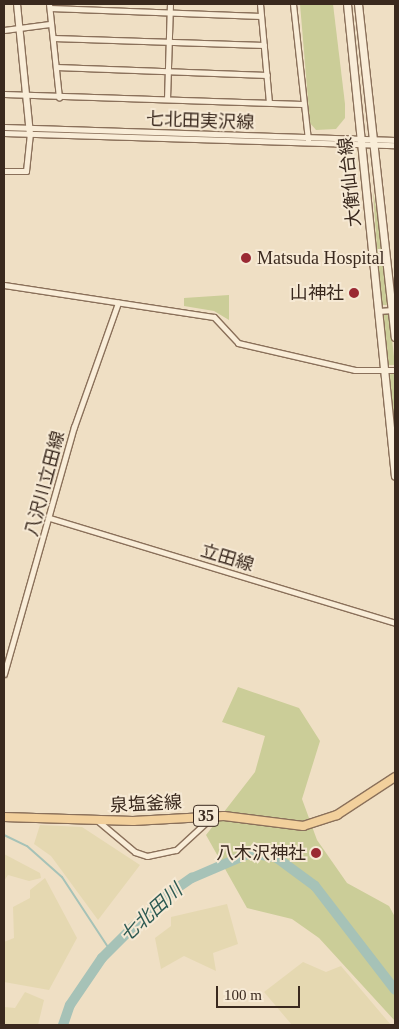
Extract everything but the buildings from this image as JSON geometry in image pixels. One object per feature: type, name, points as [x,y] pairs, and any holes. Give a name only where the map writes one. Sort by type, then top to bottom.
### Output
[{"type":"main road","name":"大衡仙台線","points":[[346,4],[395,476]]},
{"type":"main road","name":"大衡仙台線","points":[[358,4],[395,337]]},
{"type":"main road","name":"泉塩釜線","points":[[4,817],[98,821],[212,816],[282,826],[315,824],[395,777]]},
{"type":"street","points":[[4,171],[26,171],[30,131],[16,4]]},
{"type":"street","points":[[167,99],[170,4]]},
{"type":"street","points":[[260,4],[269,103]]},
{"type":"street","points":[[293,4],[302,104],[308,140]]},
{"type":"street","points":[[58,97],[49,6],[261,16]]},
{"type":"street","points":[[4,30],[19,30],[50,24]]},
{"type":"street","points":[[53,38],[264,46]]},
{"type":"street","points":[[56,67],[267,75]]},
{"type":"street","points":[[4,94],[302,104]]},
{"type":"street","points":[[4,128],[30,131],[361,142],[395,140]]},
{"type":"street","points":[[4,133],[30,131]]},
{"type":"street","points":[[372,142],[395,145]]},
{"type":"street","points":[[4,285],[214,318],[238,343],[355,370],[395,370]]},
{"type":"street","name":"八沢川立田線","points":[[4,674],[50,518],[74,427],[118,303]]},
{"type":"street","points":[[378,311],[393,310]]},
{"type":"street","name":"立田線","points":[[50,518],[395,624]]},
{"type":"street","points":[[98,821],[122,843],[146,856],[176,850],[212,816]]},
{"type":"shaded area","points":[[40,825],[82,827],[140,865],[98,920],[51,856],[34,844]]},
{"type":"shaded area","points":[[4,854],[40,873],[41,878],[29,881],[8,875],[4,881]]},
{"type":"shaded area","points":[[45,878],[77,938],[49,990],[4,982],[4,942],[14,938],[13,907],[30,898],[30,890]]},
{"type":"shaded area","points":[[227,904],[238,944],[213,953],[216,971],[184,956],[161,969],[155,938],[171,926],[171,917]]},
{"type":"shaded area","points":[[303,962],[326,972],[341,966],[391,1025],[292,1025],[264,992]]},
{"type":"shaded area","points":[[25,992],[44,1000],[38,1025],[4,1025],[4,1007],[15,1008]]},
{"type":"green space","points":[[300,4],[333,4],[345,104],[345,118],[336,129],[316,130],[310,123]]},
{"type":"green space","points":[[373,192],[379,222],[388,305],[381,305]]},
{"type":"green space","points":[[229,295],[229,320],[214,311],[184,306],[184,298]]},
{"type":"green space","points":[[382,314],[389,314],[395,365],[387,365]]},
{"type":"green space","points":[[395,373],[395,440],[388,375]]},
{"type":"green space","points":[[238,687],[299,708],[320,741],[302,799],[317,840],[347,883],[389,906],[395,917],[395,1021],[319,938],[292,919],[247,908],[206,835],[255,772],[265,736],[222,722]]},
{"type":"waterway","points":[[4,835],[27,846],[62,877],[110,950]]},
{"type":"waterway","name":"七北田川","points":[[63,1025],[70,1005],[102,958],[160,900],[192,878],[250,853],[277,858],[315,886],[395,990]]},
{"type":"place","name":"Matsuda Hospital","points":[[246,258]]},
{"type":"place","name":"山神社","points":[[354,293]]},
{"type":"place","name":"八木沢神社","points":[[316,853]]}]
